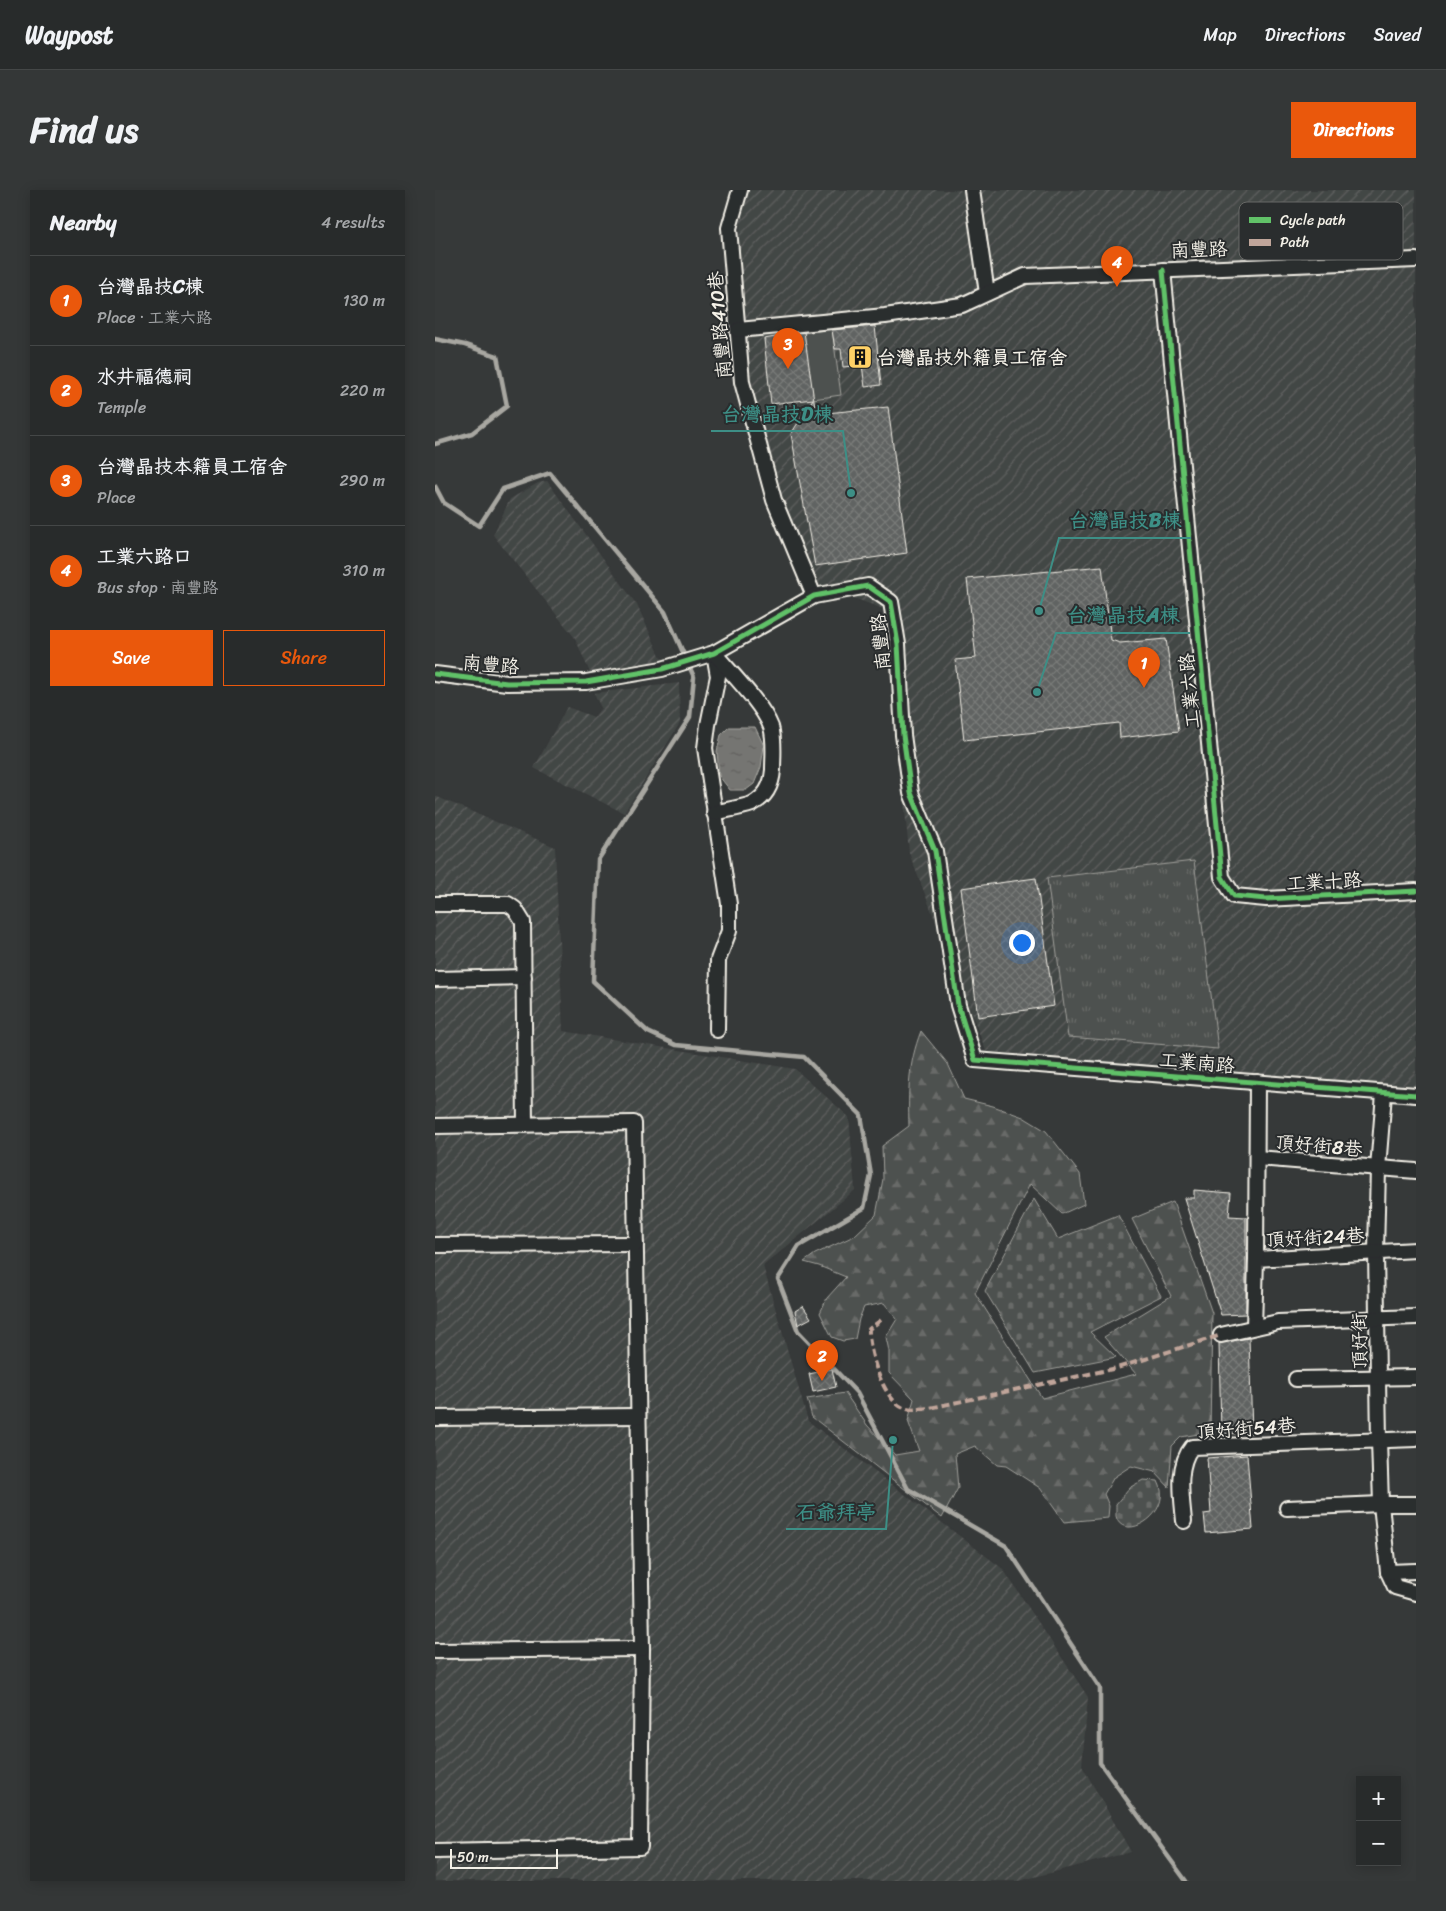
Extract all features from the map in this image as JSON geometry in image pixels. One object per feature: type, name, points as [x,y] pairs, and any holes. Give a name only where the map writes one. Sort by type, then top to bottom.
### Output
[{"type":"street","name":"南豐路410巷","points":[[741,190],[729,228],[742,382],[774,500],[814,596]]},
{"type":"street","points":[[972,190],[987,293]]},
{"type":"street","name":"南豐路","points":[[737,330],[885,316],[962,305],[1025,276],[1416,260]]},
{"type":"street","name":"工業六路","points":[[1163,270],[1222,877],[1234,896]]},
{"type":"street","name":"南豐路","points":[[435,674],[507,682],[586,682],[662,669],[715,653],[814,596],[868,586],[891,602],[898,644],[903,735],[911,793],[935,851],[958,1005],[975,1060]]},
{"type":"street","points":[[715,653],[717,676],[707,725],[705,748],[729,904],[729,931],[718,960],[717,1030]]},
{"type":"street","points":[[714,813],[753,803],[768,791],[772,776],[774,753],[772,730],[769,722],[715,653]]},
{"type":"street","name":"工業十路","points":[[1234,896],[1266,900],[1416,891]]},
{"type":"street","points":[[435,904],[508,904],[515,908],[523,922],[525,1125]]},
{"type":"street","points":[[435,980],[524,977]]},
{"type":"street","name":"工業南路","points":[[975,1060],[1384,1094],[1416,1095]]},
{"type":"street","points":[[1254,1327],[1257,1082]]},
{"type":"street","name":"頂好街","points":[[1384,1094],[1378,1168],[1376,1252],[1381,1504],[1387,1572],[1395,1587],[1416,1593]]},
{"type":"street","points":[[435,1126],[634,1123],[642,1649],[640,1847],[435,1851]]},
{"type":"street","name":"頂好街8巷","points":[[1257,1158],[1416,1171]]},
{"type":"street","points":[[435,1245],[636,1244]]},
{"type":"street","name":"頂好街24巷","points":[[1256,1259],[1416,1250]]},
{"type":"street","points":[[1221,1335],[1278,1322],[1416,1317]]},
{"type":"street","points":[[1295,1379],[1416,1377]]},
{"type":"street","points":[[435,1418],[638,1416]]},
{"type":"street","points":[[1379,1440],[1416,1439]]},
{"type":"street","name":"頂好街54巷","points":[[1184,1521],[1182,1502],[1183,1463],[1192,1447],[1379,1440]]},
{"type":"street","points":[[1287,1508],[1416,1504]]},
{"type":"street","points":[[1387,1572],[1416,1571]]},
{"type":"street","points":[[435,1651],[642,1649]]},
{"type":"shaded area","points":[[743,190],[1416,190],[1416,1093],[986,1051],[909,853],[886,610],[816,584],[729,364]]},
{"type":"shaded area","points":[[547,481],[637,605],[664,664],[591,675],[575,638],[493,535],[510,499],[538,483]]},
{"type":"shaded area","points":[[679,683],[680,723],[624,813],[534,768],[567,707],[594,717],[601,708],[594,693]]},
{"type":"shaded area","points":[[435,796],[555,847],[563,1031],[795,1069],[849,1117],[855,1190],[763,1266],[808,1421],[1003,1569],[1088,1697],[1082,1766],[1131,1852],[1019,1881],[435,1881]]},
{"type":"green space","points":[[832,329],[841,395],[813,399],[804,333]]},
{"type":"green space","points":[[1194,861],[1218,1049],[1068,1037],[1047,878]]},
{"type":"green space","points":[[921,1031],[948,1064],[964,1099],[993,1106],[1023,1117],[1046,1131],[1080,1174],[1084,1204],[1062,1214],[1030,1184],[975,1293],[1042,1398],[1136,1374],[1104,1337],[1171,1296],[1132,1219],[1173,1202],[1212,1313],[1210,1432],[1181,1437],[1172,1446],[1169,1487],[1155,1472],[1131,1466],[1114,1477],[1104,1494],[1109,1506],[1108,1518],[1064,1522],[1040,1488],[1006,1466],[997,1465],[975,1446],[955,1454],[958,1488],[942,1518],[812,1417],[807,1399],[845,1393],[867,1425],[895,1455],[919,1451],[908,1421],[914,1399],[889,1373],[889,1351],[886,1337],[897,1319],[884,1303],[864,1307],[859,1319],[855,1339],[843,1341],[832,1337],[820,1313],[827,1298],[846,1277],[804,1262],[815,1254],[854,1236],[876,1215],[883,1179],[882,1146],[909,1126],[911,1067]]},
{"type":"green space","points":[[1034,1199],[1058,1239],[1118,1215],[1161,1296],[1090,1332],[1116,1357],[1035,1373],[985,1291]]},
{"type":"green space","points":[[1143,1480],[1158,1481],[1161,1493],[1159,1504],[1154,1514],[1136,1526],[1127,1527],[1120,1524],[1116,1516],[1116,1504],[1129,1488]]},
{"type":"water","points":[[729,727],[755,727],[764,746],[761,767],[754,784],[746,790],[730,790],[719,776],[717,751],[721,735]]},
{"type":"building","name":"台灣晶技外籍員工宿舍","points":[[875,326],[881,385],[865,387],[862,365],[843,367],[841,349],[835,349],[832,330]]},
{"type":"building","points":[[804,332],[816,414],[888,407],[907,553],[815,566],[791,434],[813,399],[771,404],[764,339]]},
{"type":"building","points":[[1102,566],[1111,640],[1120,643],[1166,639],[1179,731],[1120,738],[1119,723],[964,740],[955,660],[976,658],[967,579]]},
{"type":"building","points":[[1036,878],[1054,1006],[978,1017],[961,888]]},
{"type":"building","points":[[1194,1190],[1231,1193],[1229,1216],[1246,1217],[1246,1314],[1221,1315],[1184,1198],[1194,1198]]},
{"type":"building","points":[[803,1306],[811,1318],[798,1325],[795,1311]]},
{"type":"building","points":[[1249,1338],[1252,1433],[1221,1434],[1219,1343]]},
{"type":"building","points":[[832,1369],[836,1387],[813,1392],[809,1374]]},
{"type":"building","points":[[1247,1455],[1253,1529],[1206,1533],[1204,1514],[1211,1513],[1207,1458]]},
{"type":"waterway","points":[[435,339],[465,345],[497,356],[507,406],[472,433],[435,444]]},
{"type":"waterway","points":[[435,486],[444,503],[479,526],[503,489],[550,473],[665,612],[694,677],[690,717],[598,860],[593,981],[648,1032],[676,1045],[804,1057],[861,1115],[871,1175],[864,1208],[799,1246],[778,1279],[798,1331],[857,1393],[908,1489],[1006,1546],[1100,1688],[1100,1763],[1186,1881]]},
{"type":"marked path","points":[[881,1320],[869,1329],[874,1362],[884,1387],[891,1397],[898,1405],[912,1410],[930,1408],[1117,1368],[1221,1335]]},
{"type":"cycle path","points":[[1163,270],[1222,877],[1234,896],[1266,899],[1416,891]]},
{"type":"cycle path","points":[[435,674],[507,683],[586,682],[662,669],[714,653],[814,596],[868,586],[891,602],[898,644],[903,735],[911,793],[935,851],[958,1005],[975,1060],[1416,1095]]},
{"type":"place","name":"工業六路口","points":[[1117,287]]},
{"type":"place","name":"台灣晶技外籍員工宿舍","points":[[860,357]]},
{"type":"place","name":"台灣晶技本籍員工宿舍","points":[[788,369]]},
{"type":"place","name":"台灣晶技D棟","points":[[851,493]]},
{"type":"place","name":"台灣晶技B棟","points":[[1039,611]]},
{"type":"place","name":"台灣晶技C棟","points":[[1144,688]]},
{"type":"place","name":"台灣晶技A棟","points":[[1037,692]]},
{"type":"place","name":"水井福德祠","points":[[822,1381]]},
{"type":"place","name":"石爺拜亭","points":[[893,1440]]}]
